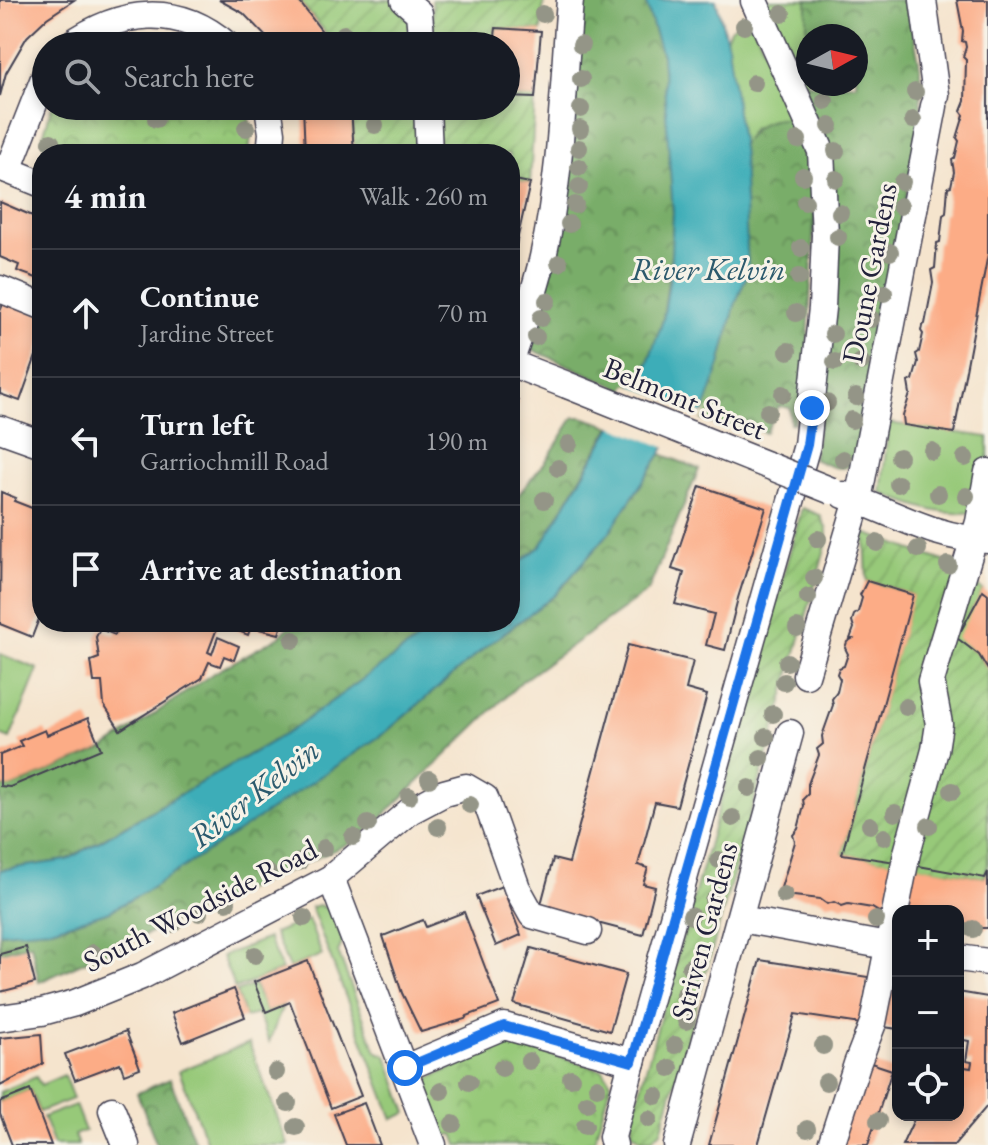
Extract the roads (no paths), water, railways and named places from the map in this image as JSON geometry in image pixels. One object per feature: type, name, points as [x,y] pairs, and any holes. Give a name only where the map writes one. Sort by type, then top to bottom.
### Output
[{"type":"street","points":[[404,0],[419,13],[421,32]]},
{"type":"street","points":[[520,333],[538,278],[549,228],[570,0]]},
{"type":"street","name":"Doune Gardens","points":[[858,500],[935,101],[923,0]]},
{"type":"street","points":[[614,1145],[612,1137],[632,1062],[807,445],[822,308],[825,235],[821,151],[754,1]]},
{"type":"street","points":[[93,32],[113,21],[147,15],[182,20],[208,32]]},
{"type":"street","points":[[32,105],[4,169],[32,180]]},
{"type":"street","points":[[270,120],[271,144]]},
{"type":"street","points":[[428,120],[429,144]]},
{"type":"street","points":[[0,289],[32,302]]},
{"type":"street","name":"Belmont Street","points":[[520,367],[922,526],[983,545]]},
{"type":"street","points":[[0,429],[32,435]]},
{"type":"street","points":[[900,905],[907,853],[939,724],[931,681],[983,545],[979,522],[988,472]]},
{"type":"street","points":[[806,675],[858,500]]},
{"type":"street","name":"Striven Gardens","points":[[677,1145],[790,733]]},
{"type":"street","name":"South Woodside Road","points":[[0,1018],[75,1003],[142,976],[331,878],[410,811],[444,793],[466,787],[485,798],[517,888],[532,915],[588,931]]},
{"type":"street","points":[[331,878],[433,1145]]},
{"type":"street","points":[[741,919],[892,948]]},
{"type":"street","points":[[831,1145],[873,1023],[892,955]]},
{"type":"street","points":[[964,959],[988,962]]},
{"type":"street","points":[[405,1068],[504,1026],[632,1062]]},
{"type":"street","points":[[112,1110],[126,1145]]},
{"type":"water","name":"River Kelvin","points":[[645,0],[716,0],[728,45],[743,156],[748,272],[703,413],[670,440],[609,533],[555,595],[520,621],[520,562],[541,546],[619,415],[632,386],[647,365],[663,320],[670,275],[673,212],[662,56]]},
{"type":"water","name":"River Kelvin","points":[[429,632],[505,632],[386,732],[148,890],[110,911],[51,929],[0,933],[0,870],[67,860],[290,731]]}]
